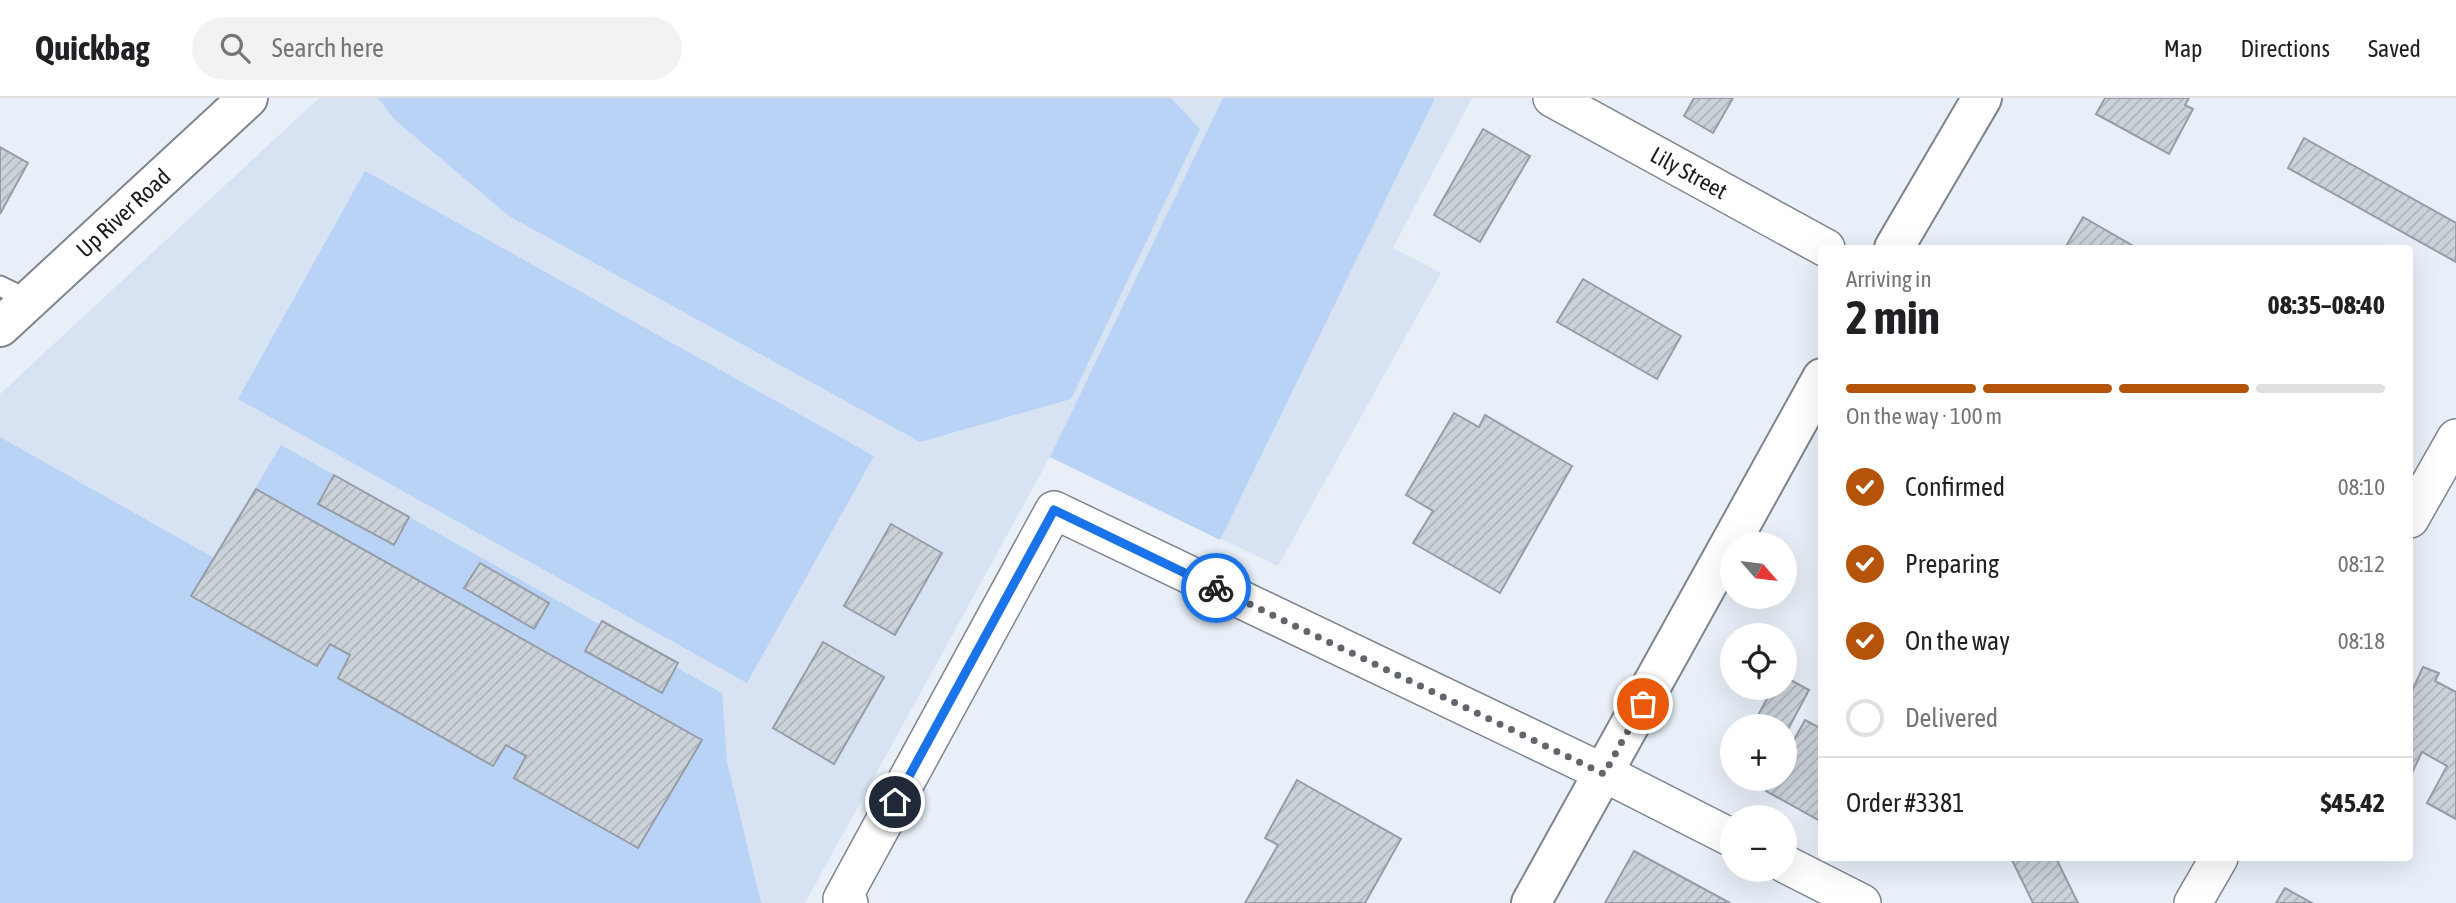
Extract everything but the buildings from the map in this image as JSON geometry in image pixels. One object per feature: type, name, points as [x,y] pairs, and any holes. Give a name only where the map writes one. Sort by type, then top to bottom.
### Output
[{"type":"main road","name":"Up River Road","points":[[0,327],[15,293],[248,98]]},
{"type":"main road","points":[[1896,245],[1982,98]]},
{"type":"main road","points":[[1531,903],[1818,385]]},
{"type":"street","name":"Lily Street","points":[[1552,98],[1821,245]]},
{"type":"street","points":[[2413,514],[2456,438]]},
{"type":"street","points":[[849,903],[842,899],[1054,510],[1720,832]]},
{"type":"street","points":[[2193,903],[2216,861]]},
{"type":"street","points":[[1797,870],[1862,903]]},
{"type":"shaded area","points":[[319,98],[1472,98],[1393,248],[1441,273],[1278,566],[1050,457],[805,903],[0,903],[0,394]]},
{"type":"shaded area","points":[[378,98],[1171,98],[1200,129],[1071,399],[920,442],[509,216],[394,119]]},
{"type":"shaded area","points":[[1223,98],[1435,98],[1220,540],[1050,457]]},
{"type":"shaded area","points":[[365,171],[874,456],[747,683],[238,399]]},
{"type":"shaded area","points":[[0,437],[214,558],[281,445],[722,693],[727,762],[761,903],[0,903]]},
{"type":"way so far","points":[[1216,588],[1604,774],[1643,704]]},
{"type":"route","points":[[895,802],[1054,510],[1216,588]]}]
